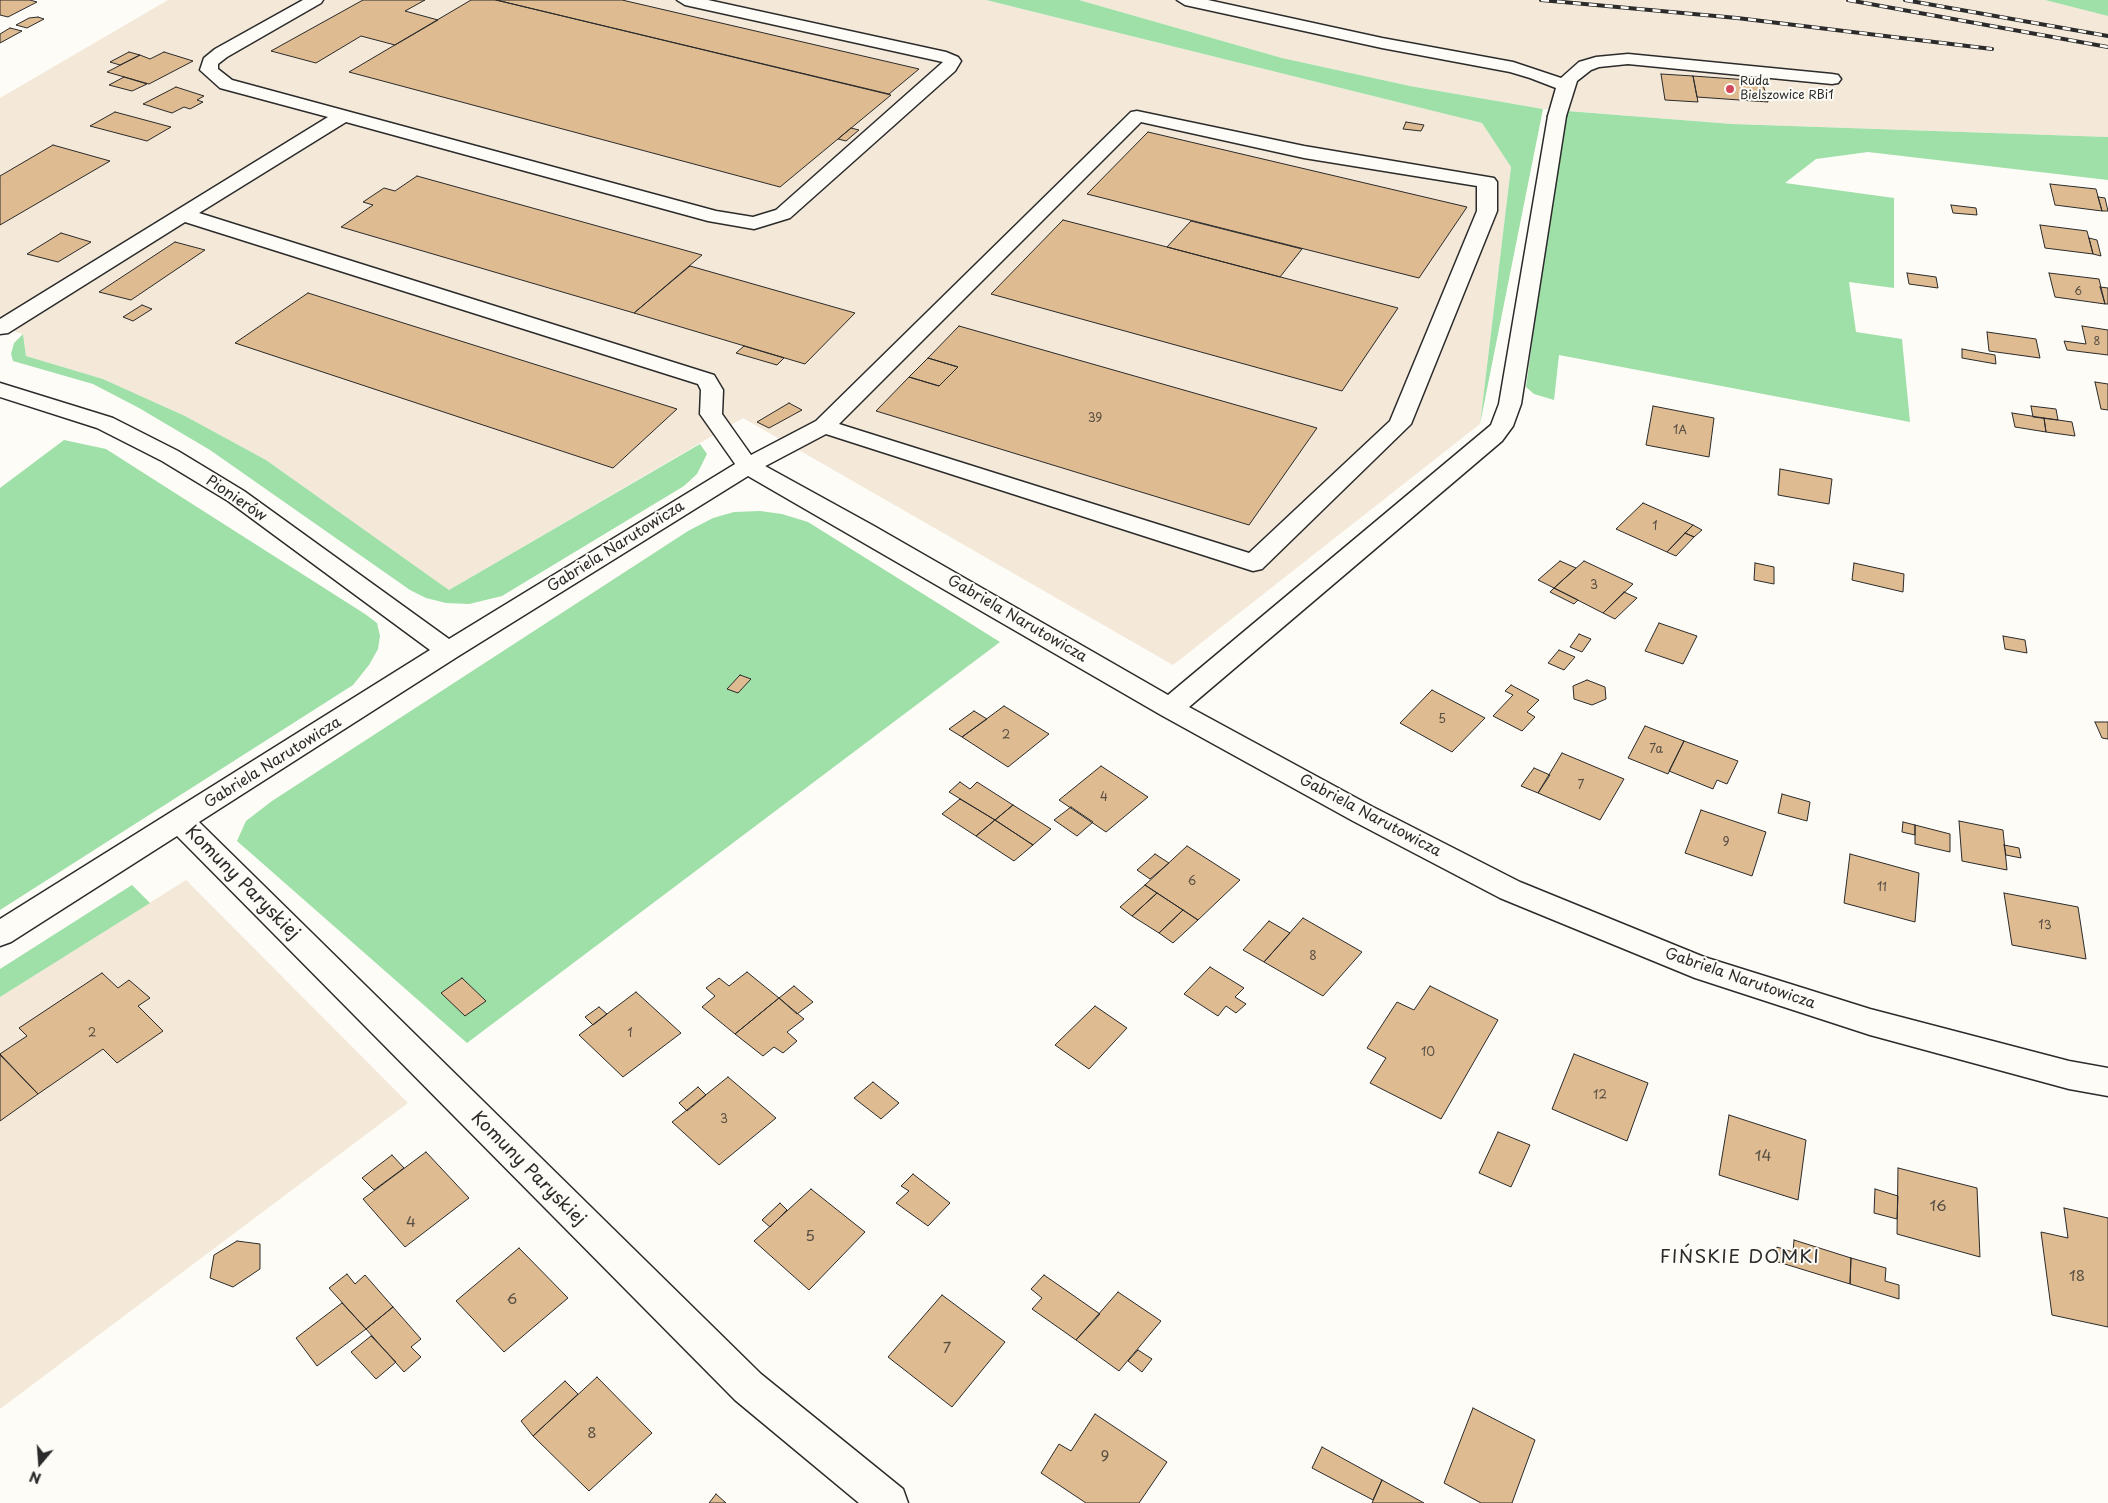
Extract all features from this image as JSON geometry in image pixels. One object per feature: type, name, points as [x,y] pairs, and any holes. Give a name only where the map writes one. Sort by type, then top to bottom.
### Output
[{"type":"street","points":[[315,0],[221,53],[210,62],[209,70],[226,84],[715,217],[754,223],[783,214],[949,67],[952,61],[946,57],[685,0]]},
{"type":"street","points":[[1185,0],[1382,43],[1513,67],[1544,76],[1565,86]]},
{"type":"street","points":[[1170,708],[1494,436],[1502,426],[1510,404],[1557,116],[1565,86],[1576,72],[1584,66],[1596,62],[1628,59],[1832,79]]},
{"type":"street","points":[[0,328],[344,116]]},
{"type":"street","points":[[184,215],[706,380],[712,390],[711,414],[721,431],[748,466],[824,426],[1138,116],[1304,152],[1487,182],[1487,212],[1400,424],[1253,563],[824,426]]},
{"type":"street","name":"Pionierów","points":[[0,390],[105,423],[170,456],[236,496],[448,651]]},
{"type":"street","name":"Gabriela Narutowicza","points":[[0,934],[448,651],[748,466],[865,531],[1170,708],[1363,814],[1510,890],[1695,966],[1870,1022],[2069,1075],[2108,1082]]},
{"type":"street","name":"Komuny Paryskiej","points":[[180,821],[748,1387],[889,1503]]},
{"type":"shaded area","points":[[168,0],[986,0],[1482,123],[1511,167],[1480,424],[1173,665],[743,418],[449,590],[266,460],[185,416],[103,379],[26,356],[23,334],[0,327],[0,98]]},
{"type":"shaded area","points":[[1079,0],[2045,0],[2108,16],[2108,137],[1732,124],[1543,109],[1410,86],[1282,58]]},
{"type":"shaded area","points":[[186,880],[408,1103],[0,1409],[0,997]]},
{"type":"green space","points":[[986,0],[1079,0],[1282,58],[1410,86],[1543,109],[1480,424],[1511,167],[1482,123]]},
{"type":"green space","points":[[2045,0],[2108,0],[2108,16]]},
{"type":"green space","points":[[1567,111],[1732,124],[2108,137],[2108,180],[1868,152],[1816,159],[1785,183],[1894,198],[1894,288],[1849,282],[1856,332],[1902,339],[1910,422],[1559,355],[1554,400],[1534,394],[1526,387],[1552,193]]},
{"type":"green space","points":[[23,334],[26,356],[103,379],[185,416],[266,460],[449,590],[700,444],[707,454],[697,474],[684,486],[502,596],[469,604],[446,603],[426,598],[410,590],[210,450],[139,408],[93,384],[13,361],[11,354],[14,343]]},
{"type":"green space","points":[[64,440],[106,449],[365,614],[377,623],[380,636],[378,649],[369,665],[353,685],[0,910],[0,488]]},
{"type":"green space","points":[[760,511],[782,514],[808,522],[1000,642],[467,1043],[237,841],[246,821],[272,801],[688,531],[713,518],[734,512]]},
{"type":"green space","points":[[132,885],[150,903],[0,997],[0,969]]},
{"type":"building","points":[[0,0],[30,0],[37,2],[8,17],[0,15]]},
{"type":"building","points":[[363,0],[425,0],[405,11],[438,20],[395,45],[361,36],[316,63],[271,51]]},
{"type":"building","points":[[471,0],[496,0],[891,95],[780,187],[349,72]]},
{"type":"building","points":[[496,0],[622,0],[919,69],[889,94]]},
{"type":"building","points":[[38,17],[44,19],[27,28],[16,25],[29,18]]},
{"type":"building","points":[[10,28],[22,31],[0,43],[0,34]]},
{"type":"building","points":[[129,52],[140,55],[120,65],[110,62]]},
{"type":"building","points":[[164,52],[193,61],[149,84],[107,72],[140,55],[150,59]]},
{"type":"building","points":[[1661,74],[1693,76],[1698,102],[1665,100]]},
{"type":"building","name":"Ruda Bielszowice RBi1","points":[[1693,76],[1762,81],[1768,102],[1697,97]]},
{"type":"building","points":[[124,77],[147,84],[132,91],[109,85]]},
{"type":"building","points":[[176,87],[204,96],[197,100],[203,102],[190,109],[184,107],[172,113],[143,104]]},
{"type":"building","points":[[115,112],[171,127],[147,141],[90,126]]},
{"type":"building","points":[[1406,122],[1424,125],[1421,131],[1403,129]]},
{"type":"building","points":[[851,128],[859,130],[846,141],[838,139]]},
{"type":"building","points":[[1148,132],[1467,207],[1419,278],[1087,194]]},
{"type":"building","points":[[53,145],[110,161],[0,225],[0,176]]},
{"type":"building","points":[[417,176],[702,255],[634,313],[341,227],[373,205],[363,202],[384,188],[395,191]]},
{"type":"building","points":[[2050,184],[2096,189],[2102,211],[2055,205]]},
{"type":"building","points":[[2098,197],[2105,198],[2108,211],[2102,211]]},
{"type":"building","points":[[1951,205],[1976,208],[1977,215],[1953,213]]},
{"type":"building","points":[[1063,220],[1398,308],[1342,391],[991,294]]},
{"type":"building","points":[[1191,221],[1302,249],[1280,277],[1167,247]]},
{"type":"building","points":[[2040,225],[2087,231],[2093,254],[2045,248]]},
{"type":"building","points":[[61,233],[91,242],[58,262],[27,254]]},
{"type":"building","points":[[2089,238],[2097,240],[2101,256],[2093,254]]},
{"type":"building","points":[[175,242],[205,250],[131,300],[99,292]]},
{"type":"building","points":[[690,266],[855,313],[805,364],[634,313]]},
{"type":"building","points":[[1907,273],[1936,277],[1938,288],[1909,284]]},
{"type":"building","points":[[2049,273],[2099,279],[2105,304],[2055,297]]},
{"type":"building","points":[[2100,287],[2108,288],[2108,304],[2105,304]]},
{"type":"building","points":[[308,293],[677,409],[613,468],[235,343]]},
{"type":"building","points":[[142,305],[152,309],[133,321],[123,317]]},
{"type":"building","points":[[959,326],[1317,428],[1249,525],[876,411],[909,377],[939,386],[958,367],[928,358]]},
{"type":"building","points":[[2082,326],[2108,330],[2108,355],[2067,350],[2064,341],[2086,344]]},
{"type":"building","points":[[1987,332],[2036,339],[2040,358],[1989,351]]},
{"type":"building","points":[[744,346],[784,358],[777,365],[736,353]]},
{"type":"building","points":[[1962,349],[1995,355],[1996,364],[1962,358]]},
{"type":"building","points":[[928,358],[958,367],[939,386],[909,377]]},
{"type":"building","points":[[2095,382],[2108,384],[2108,410],[2101,409]]},
{"type":"building","points":[[789,403],[802,410],[769,428],[757,422]]},
{"type":"building","points":[[1653,406],[1714,418],[1709,457],[1646,445]]},
{"type":"building","points":[[2031,406],[2056,409],[2058,420],[2033,417]]},
{"type":"building","points":[[2012,413],[2044,418],[2046,432],[2015,427]]},
{"type":"building","points":[[2044,418],[2072,422],[2075,436],[2046,432]]},
{"type":"building","points":[[1780,469],[1832,479],[1829,504],[1778,495]]},
{"type":"building","points":[[1643,503],[1693,525],[1667,552],[1616,529]]},
{"type":"building","points":[[1693,525],[1702,530],[1694,537],[1685,533]]},
{"type":"building","points":[[1685,533],[1694,537],[1676,556],[1667,552]]},
{"type":"building","points":[[1560,561],[1576,568],[1554,588],[1538,580]]},
{"type":"building","points":[[1584,561],[1633,584],[1603,613],[1554,588]]},
{"type":"building","points":[[1755,563],[1774,567],[1774,584],[1754,580]]},
{"type":"building","points":[[1854,563],[1904,574],[1903,592],[1852,580]]},
{"type":"building","points":[[1554,588],[1578,600],[1574,604],[1550,592]]},
{"type":"building","points":[[1624,592],[1637,598],[1615,619],[1603,613]]},
{"type":"building","points":[[1659,623],[1697,636],[1683,664],[1645,651]]},
{"type":"building","points":[[1579,634],[1591,639],[1582,652],[1570,647]]},
{"type":"building","points":[[2003,636],[2025,640],[2027,653],[2005,649]]},
{"type":"building","points":[[1559,650],[1575,657],[1564,670],[1548,663]]},
{"type":"building","points":[[740,675],[751,679],[738,693],[727,689]]},
{"type":"building","points":[[1587,680],[1605,687],[1606,699],[1592,705],[1574,699],[1573,686]]},
{"type":"building","points":[[1511,685],[1539,700],[1527,712],[1535,717],[1522,731],[1493,716],[1513,695],[1505,691]]},
{"type":"building","points":[[1432,690],[1485,718],[1452,752],[1400,723]]},
{"type":"building","points":[[1004,706],[1049,734],[1008,767],[962,737]]},
{"type":"building","points":[[974,711],[987,719],[962,737],[949,729]]},
{"type":"building","points":[[2095,722],[2108,722],[2108,739],[2102,738]]},
{"type":"building","points":[[1645,726],[1684,741],[1668,774],[1628,758]]},
{"type":"building","points":[[1684,741],[1738,761],[1727,784],[1717,780],[1713,789],[1669,771]]},
{"type":"building","points":[[1562,753],[1624,779],[1600,820],[1538,793]]},
{"type":"building","points":[[1101,766],[1148,797],[1106,832],[1059,800]]},
{"type":"building","points":[[1534,768],[1550,775],[1538,793],[1521,786]]},
{"type":"building","points":[[960,782],[970,789],[977,782],[1013,805],[995,820],[949,792]]},
{"type":"building","points":[[1782,794],[1810,802],[1807,821],[1778,813]]},
{"type":"building","points":[[960,799],[995,820],[976,836],[942,814]]},
{"type":"building","points":[[1013,805],[1051,829],[1033,845],[995,820]]},
{"type":"building","points":[[1071,807],[1093,822],[1077,836],[1054,820]]},
{"type":"building","points":[[1701,810],[1766,832],[1752,876],[1685,853]]},
{"type":"building","points":[[995,820],[1033,845],[1014,861],[976,836]]},
{"type":"building","points":[[1959,821],[2003,830],[2007,870],[1962,861]]},
{"type":"building","points":[[1903,822],[1915,825],[1915,835],[1902,832]]},
{"type":"building","points":[[1915,825],[1950,834],[1950,852],[1915,844]]},
{"type":"building","points":[[2004,845],[2019,848],[2021,858],[2006,855]]},
{"type":"building","points":[[1187,846],[1240,880],[1198,920],[1145,885]]},
{"type":"building","points":[[1155,854],[1169,863],[1150,879],[1137,870]]},
{"type":"building","points":[[1850,854],[1919,873],[1915,922],[1844,903]]},
{"type":"building","points":[[1145,885],[1157,893],[1132,916],[1120,907]]},
{"type":"building","points":[[1157,893],[1183,910],[1159,933],[1132,916]]},
{"type":"building","points":[[2004,893],[2078,907],[2086,959],[2012,945]]},
{"type":"building","points":[[1183,910],[1198,920],[1173,943],[1159,933]]},
{"type":"building","points":[[1303,918],[1362,952],[1323,996],[1264,962]]},
{"type":"building","points":[[1269,921],[1290,933],[1264,962],[1243,950]]},
{"type":"building","points":[[1210,967],[1244,988],[1235,997],[1246,1004],[1236,1013],[1226,1006],[1218,1016],[1184,994]]},
{"type":"building","points":[[747,972],[779,998],[735,1034],[702,1007],[715,996],[706,988],[719,978],[729,986]]},
{"type":"building","points":[[102,973],[118,988],[129,980],[150,998],[138,1006],[163,1031],[117,1063],[103,1049],[38,1094],[0,1054],[27,1036],[19,1028]]},
{"type":"building","points":[[462,978],[486,1001],[465,1016],[441,993]]},
{"type":"building","points":[[794,986],[813,1002],[797,1014],[779,998]]},
{"type":"building","points":[[1430,986],[1498,1020],[1441,1119],[1370,1083],[1386,1058],[1367,1048],[1397,1002],[1414,1010]]},
{"type":"building","points":[[636,992],[681,1033],[623,1077],[579,1035]]},
{"type":"building","points":[[779,998],[804,1019],[787,1032],[797,1041],[783,1053],[774,1047],[763,1056],[735,1034]]},
{"type":"building","points":[[1095,1006],[1127,1028],[1089,1069],[1055,1045]]},
{"type":"building","points":[[599,1007],[607,1014],[593,1025],[585,1017]]},
{"type":"building","points":[[1574,1054],[1648,1083],[1627,1141],[1552,1109]]},
{"type":"building","points":[[0,1055],[38,1094],[0,1121]]},
{"type":"building","points":[[728,1077],[776,1118],[719,1165],[672,1122]]},
{"type":"building","points":[[873,1082],[899,1103],[881,1119],[854,1098]]},
{"type":"building","points":[[698,1087],[706,1095],[687,1111],[679,1103]]},
{"type":"building","points":[[1729,1115],[1806,1140],[1798,1200],[1719,1175]]},
{"type":"building","points":[[1498,1132],[1530,1145],[1511,1187],[1479,1173]]},
{"type":"building","points":[[426,1152],[469,1198],[405,1247],[363,1199]]},
{"type":"building","points":[[392,1155],[404,1168],[374,1190],[362,1178]]},
{"type":"building","points":[[1898,1168],[1977,1188],[1980,1257],[1897,1234]]},
{"type":"building","points":[[913,1174],[950,1203],[928,1226],[896,1203],[909,1191],[901,1186]]},
{"type":"building","points":[[811,1189],[865,1232],[809,1290],[754,1241]]},
{"type":"building","points":[[1875,1189],[1898,1196],[1897,1219],[1874,1213]]},
{"type":"building","points":[[780,1203],[787,1210],[770,1227],[762,1220]]},
{"type":"building","points":[[2064,1208],[2108,1218],[2108,1327],[2052,1315],[2041,1232],[2068,1238]]},
{"type":"building","points":[[1794,1240],[1851,1258],[1850,1284],[1775,1261],[1777,1247],[1793,1252]]},
{"type":"building","points":[[237,1241],[260,1244],[260,1269],[233,1287],[210,1278],[214,1255]]},
{"type":"building","points":[[519,1248],[568,1298],[504,1352],[456,1301]]},
{"type":"building","points":[[1851,1258],[1886,1268],[1885,1281],[1899,1285],[1899,1299],[1850,1284]]},
{"type":"building","points":[[347,1274],[355,1284],[365,1275],[393,1307],[366,1329],[329,1288]]},
{"type":"building","points":[[1044,1275],[1100,1314],[1076,1340],[1032,1309],[1042,1298],[1031,1289]]},
{"type":"building","points":[[1118,1292],[1161,1321],[1119,1371],[1076,1340]]},
{"type":"building","points":[[942,1295],[1005,1342],[952,1407],[888,1357]]},
{"type":"building","points":[[342,1303],[366,1329],[317,1366],[296,1338]]},
{"type":"building","points":[[393,1307],[421,1339],[411,1347],[421,1357],[404,1372],[366,1329]]},
{"type":"building","points":[[371,1336],[396,1362],[376,1379],[351,1352]]},
{"type":"building","points":[[1138,1350],[1152,1359],[1142,1372],[1128,1361]]},
{"type":"building","points":[[597,1377],[652,1433],[589,1491],[533,1436]]},
{"type":"building","points":[[565,1381],[578,1394],[533,1436],[521,1421]]},
{"type":"building","points":[[1473,1408],[1535,1440],[1512,1503],[1481,1503],[1444,1483]]},
{"type":"building","points":[[1095,1414],[1167,1462],[1139,1503],[1086,1503],[1041,1473],[1059,1444],[1071,1451]]},
{"type":"building","points":[[1322,1447],[1382,1480],[1373,1500],[1312,1468]]},
{"type":"building","points":[[1382,1480],[1424,1503],[1372,1503]]},
{"type":"building","points":[[716,1494],[726,1503],[709,1503]]},
{"type":"railway","points":[[1541,0],[1737,18],[1992,49]]},
{"type":"railway","points":[[1848,0],[2108,47]]},
{"type":"railway","points":[[1905,0],[2108,36]]},
{"type":"place","name":"Ruda Bielszowice RBi1","points":[[1730,89]]},
{"type":"district","name":"FIŃSKIE DOMKI","points":[[1740,1258]]}]
